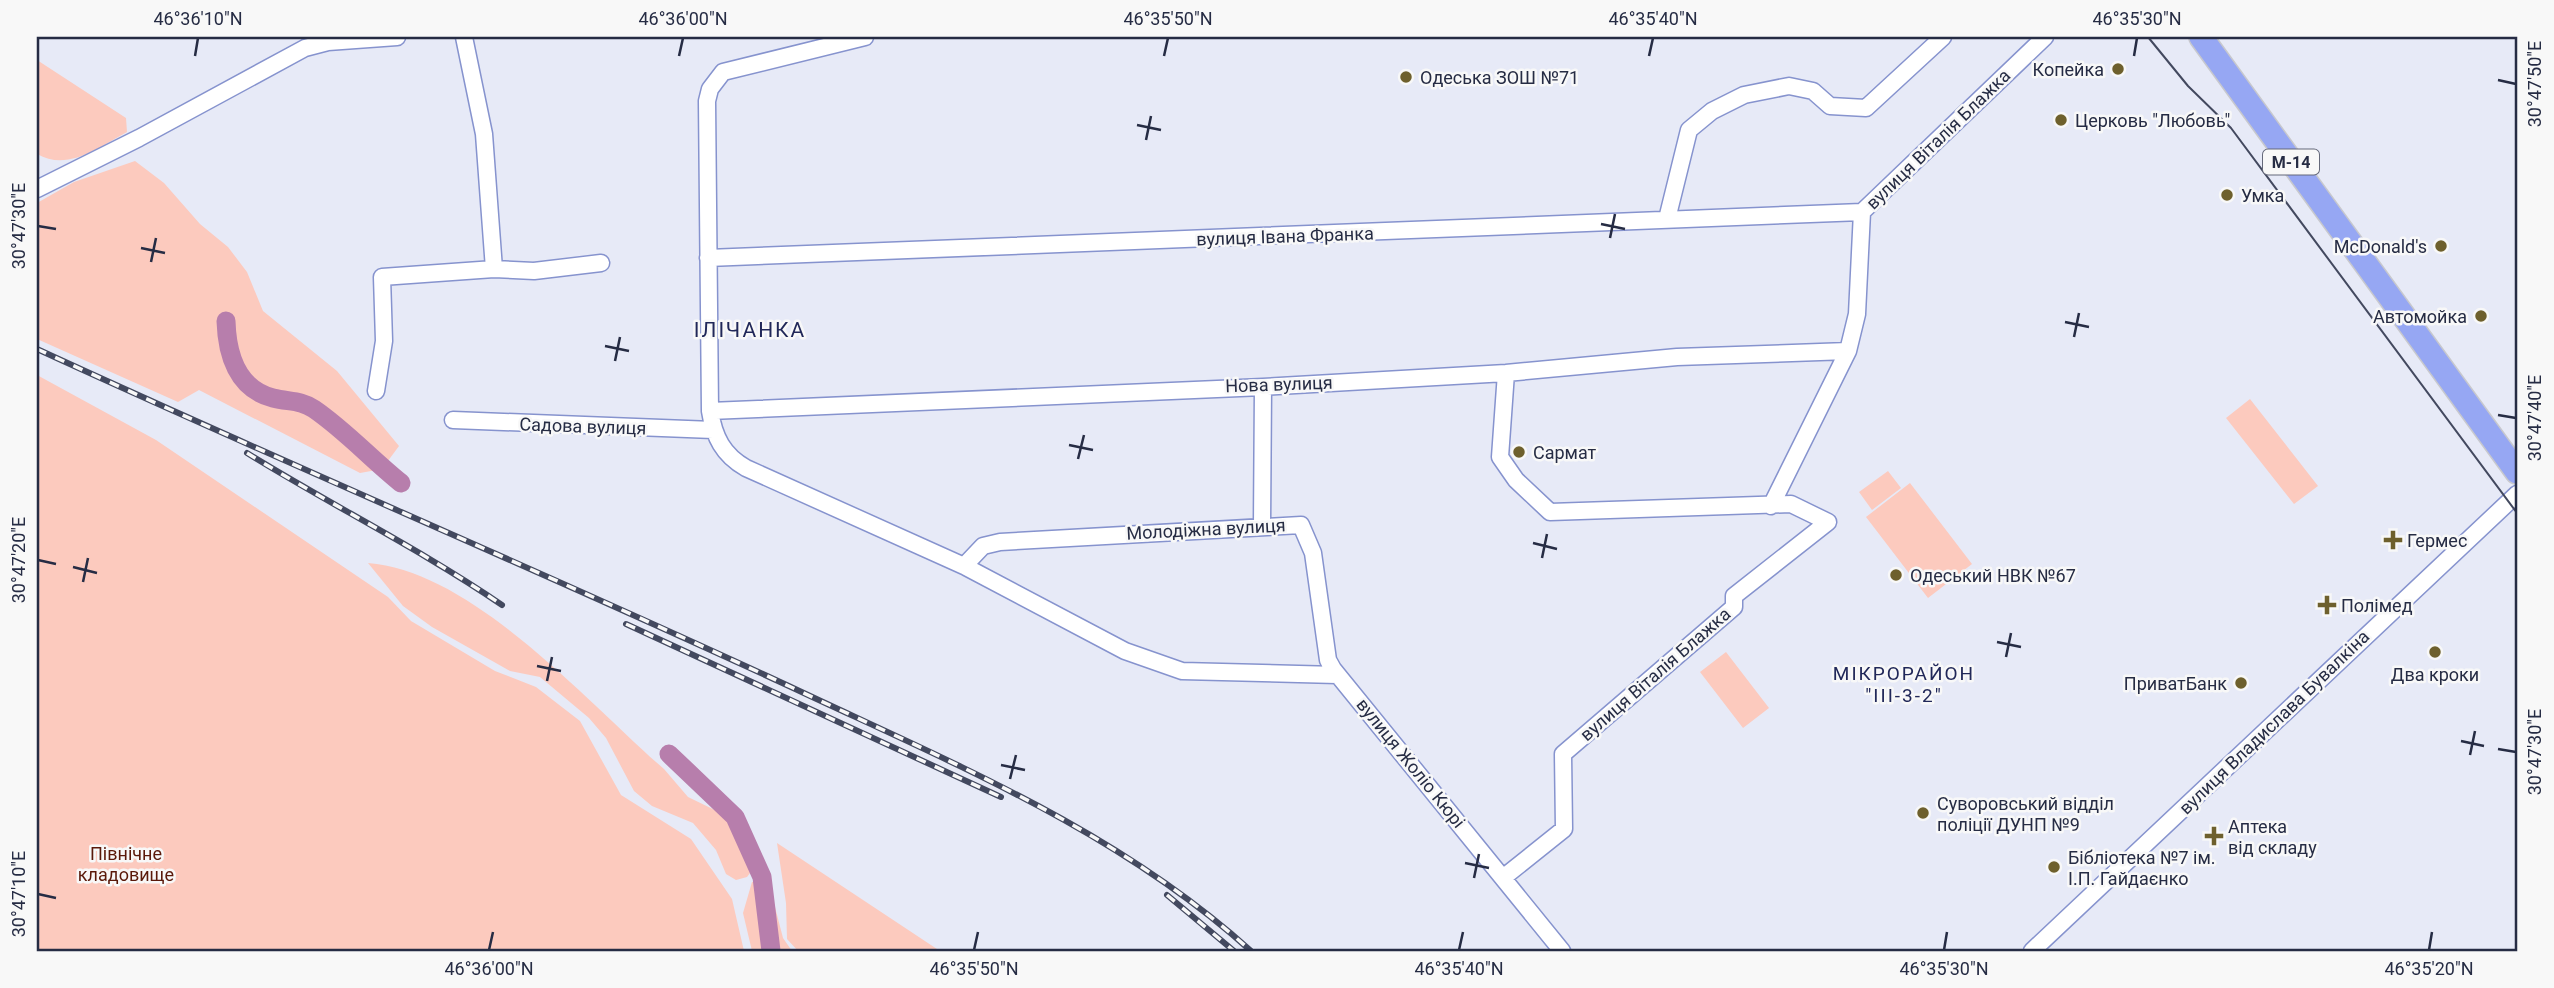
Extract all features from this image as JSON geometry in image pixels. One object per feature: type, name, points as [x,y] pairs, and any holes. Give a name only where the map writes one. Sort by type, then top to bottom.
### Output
[{"type":"highway","name":"М-14","points":[[2207,46],[2517,472]]},
{"type":"street","points":[[38,186],[139,138],[305,48],[328,42],[397,37]]},
{"type":"street","points":[[464,37],[484,134],[494,269]]},
{"type":"street","points":[[865,37],[734,69],[716,79],[707,101],[710,411],[718,442],[736,463],[964,566],[1125,651],[1175,670],[1337,675]]},
{"type":"street","points":[[1667,219],[1689,130],[1712,111],[1744,95],[1790,86],[1813,91],[1830,106],[1867,108],[1943,37]]},
{"type":"street","name":"вулиця Віталія Блажка","points":[[1771,506],[1848,351],[1857,314],[1862,212],[2045,37]]},
{"type":"street","name":"вулиця Івана Франка","points":[[708,258],[1862,212]]},
{"type":"street","points":[[376,391],[384,341],[382,277],[494,269],[534,271],[601,263]]},
{"type":"street","name":"Нова вулиця","points":[[710,411],[1263,387],[1506,373],[1677,357],[1848,351]]},
{"type":"street","points":[[1506,373],[1500,457],[1516,480],[1550,512],[1771,506]]},
{"type":"street","points":[[1262,525],[1263,387]]},
{"type":"street","name":"Садова вулиця","points":[[453,421],[713,430]]},
{"type":"street","name":"вулиця Владислава Бувалкіна","points":[[2032,951],[2517,494]]},
{"type":"street","name":"вулиця Віталія Блажка","points":[[1504,877],[1564,829],[1563,754],[1734,607],[1734,596],[1828,522],[1791,504],[1771,506]]},
{"type":"street","name":"Молодіжна вулиця","points":[[964,566],[983,546],[1000,542],[1262,525],[1303,526],[1313,553],[1328,660],[1337,675]]},
{"type":"street","name":"вулиця Жоліо Кюрі","points":[[1337,675],[1562,951]]},
{"type":"green space","points":[[37,60],[126,118],[127,132],[72,159],[49,159],[37,154]]},
{"type":"green space","points":[[135,161],[164,183],[200,224],[228,247],[247,272],[263,311],[337,371],[399,446],[382,469],[360,473],[199,390],[178,402],[37,339],[37,203],[74,182]]},
{"type":"green space","name":"Північне кладовище","points":[[37,375],[156,440],[388,597],[411,621],[495,671],[536,687],[580,721],[621,795],[691,839],[732,899],[744,951],[37,951]]},
{"type":"green space","points":[[2250,399],[2318,486],[2294,504],[2226,418]]},
{"type":"green space","points":[[1888,471],[1901,488],[1872,510],[1859,492]]},
{"type":"green space","points":[[1910,483],[1972,564],[1928,598],[1866,517]]},
{"type":"green space","points":[[368,563],[408,571],[448,589],[526,644],[664,769],[688,797],[723,814],[754,868],[747,877],[736,880],[726,874],[716,850],[693,823],[652,806],[634,791],[606,738],[589,718],[540,677],[510,671],[432,627],[403,606]]},
{"type":"green space","points":[[1726,652],[1769,708],[1743,728],[1700,672]]},
{"type":"green space","points":[[777,843],[940,951],[798,951],[787,939],[786,903]]},
{"type":"green space","points":[[768,880],[783,938],[792,951],[752,951],[743,913],[752,882]]},
{"type":"waterway","points":[[226,321],[229,346],[236,368],[251,387],[273,398],[300,403],[314,409],[401,483]]},
{"type":"waterway","points":[[669,754],[735,817],[762,877],[771,951]]},
{"type":"tram line","points":[[2148,37],[2188,86],[2231,128],[2517,513]]},
{"type":"railway","points":[[37,349],[697,644],[972,772],[1089,834],[1145,869],[1199,908],[1251,951]]},
{"type":"railway","points":[[247,453],[439,565],[502,605]]},
{"type":"railway","points":[[626,624],[1001,797]]},
{"type":"railway","points":[[1167,895],[1234,951]]},
{"type":"place","name":"Копейка","points":[[2118,69]]},
{"type":"place","name":"Одеська ЗОШ №71","points":[[1406,77]]},
{"type":"place","name":"Церковь \"Любовь\"","points":[[2061,120]]},
{"type":"place","name":"Умка","points":[[2227,195]]},
{"type":"place","name":"McDonald's","points":[[2441,246]]},
{"type":"place","name":"Автомойка","points":[[2481,316]]},
{"type":"place","name":"Сармат","points":[[1519,452]]},
{"type":"place","name":"Гермес","points":[[2393,540]]},
{"type":"place","name":"Одеський НВК №67","points":[[1896,575]]},
{"type":"place","name":"Полімед","points":[[2327,605]]},
{"type":"place","name":"Два кроки","points":[[2435,652]]},
{"type":"place","name":"ПриватБанк","points":[[2241,683]]},
{"type":"place","name":"Суворовський відділ поліції ДУНП №9","points":[[1923,813]]},
{"type":"place","name":"Аптека від складу","points":[[2214,836]]},
{"type":"place","name":"Бібліотека №7 ім. І.П. Гайдаєнко","points":[[2054,867]]},
{"type":"district","name":"ІЛІЧАНКА","points":[[750,330]]},
{"type":"district","name":"МІКРОРАЙОН \"ІІІ-3-2\"","points":[[1904,684]]}]
